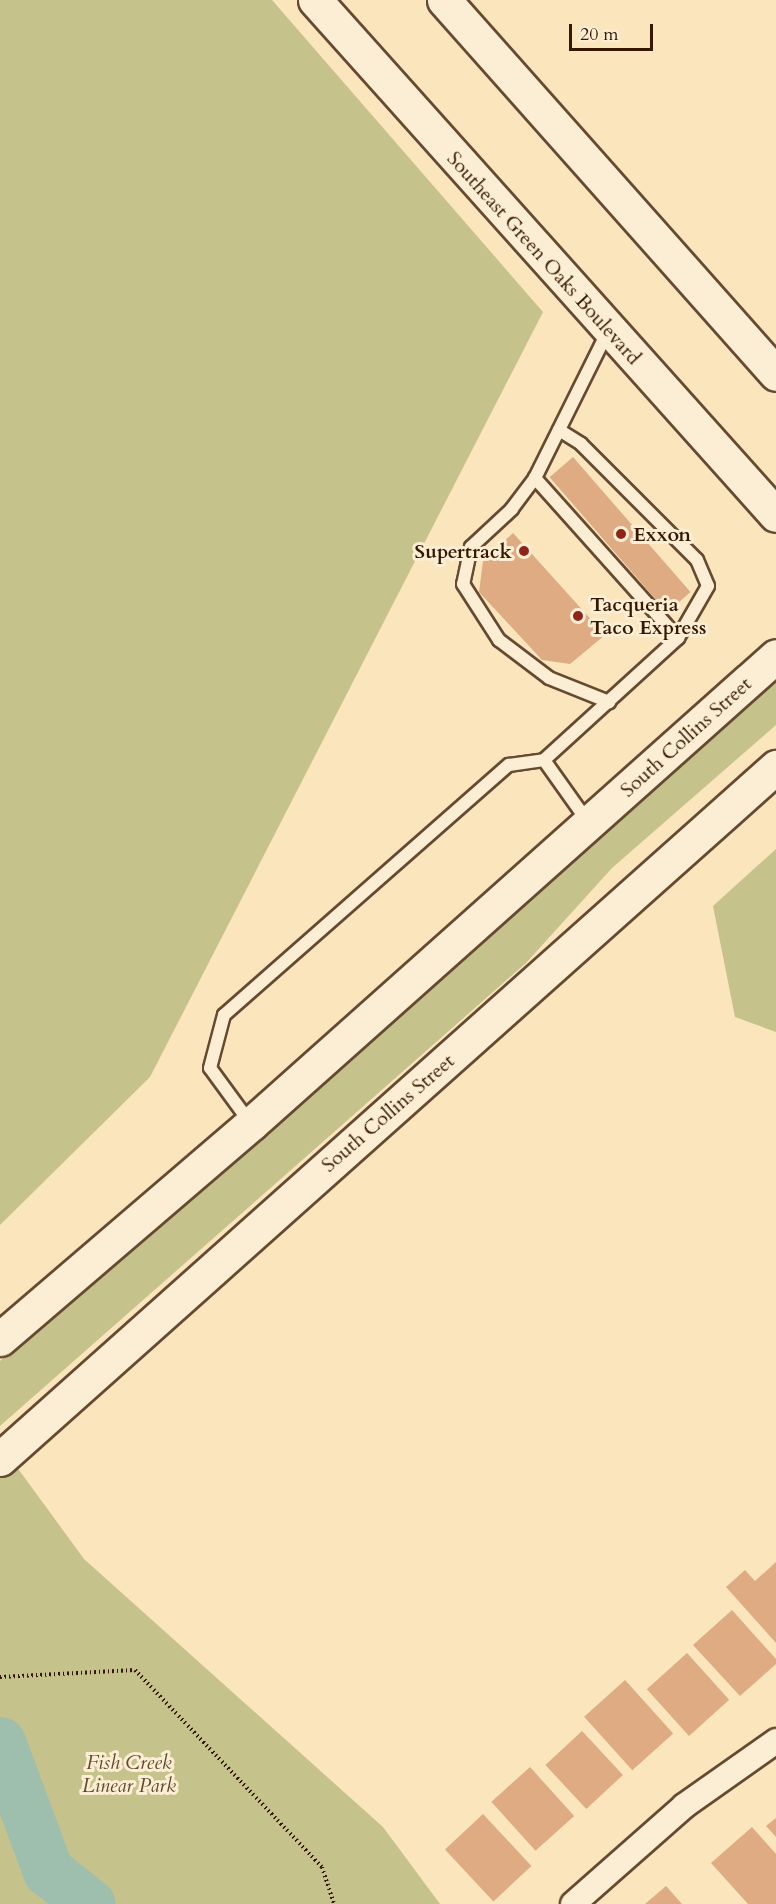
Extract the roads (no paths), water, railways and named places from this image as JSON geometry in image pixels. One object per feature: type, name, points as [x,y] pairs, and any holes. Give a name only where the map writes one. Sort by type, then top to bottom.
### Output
[{"type":"main road","name":"Southeast Green Oaks Boulevard","points":[[315,0],[776,515]]},
{"type":"main road","points":[[444,0],[776,374]]},
{"type":"main road","name":"South Collins Street","points":[[0,1338],[250,1124],[776,656]]},
{"type":"main road","name":"South Collins Street","points":[[0,1459],[776,767]]},
{"type":"street","points":[[573,1904],[684,1806],[776,1741]]},
{"type":"lane","points":[[609,330],[535,478],[512,508],[471,547],[463,584],[499,640],[549,678],[609,702]]},
{"type":"lane","points":[[250,1124],[210,1068],[224,1014],[509,765],[544,760],[678,638],[708,585],[697,560],[581,444],[559,430]]},
{"type":"lane","points":[[535,478],[678,638]]},
{"type":"lane","points":[[544,760],[589,823]]},
{"type":"waterway","points":[[0,1742],[48,1871],[90,1904]]},
{"type":"place","name":"Exxon","points":[[621,534]]},
{"type":"place","name":"Supertrack","points":[[524,551]]},
{"type":"place","name":"Tacqueria Taco Express","points":[[578,616]]},
{"type":"park label","name":"Fish Creek Linear Park","points":[[129,1774]]}]
